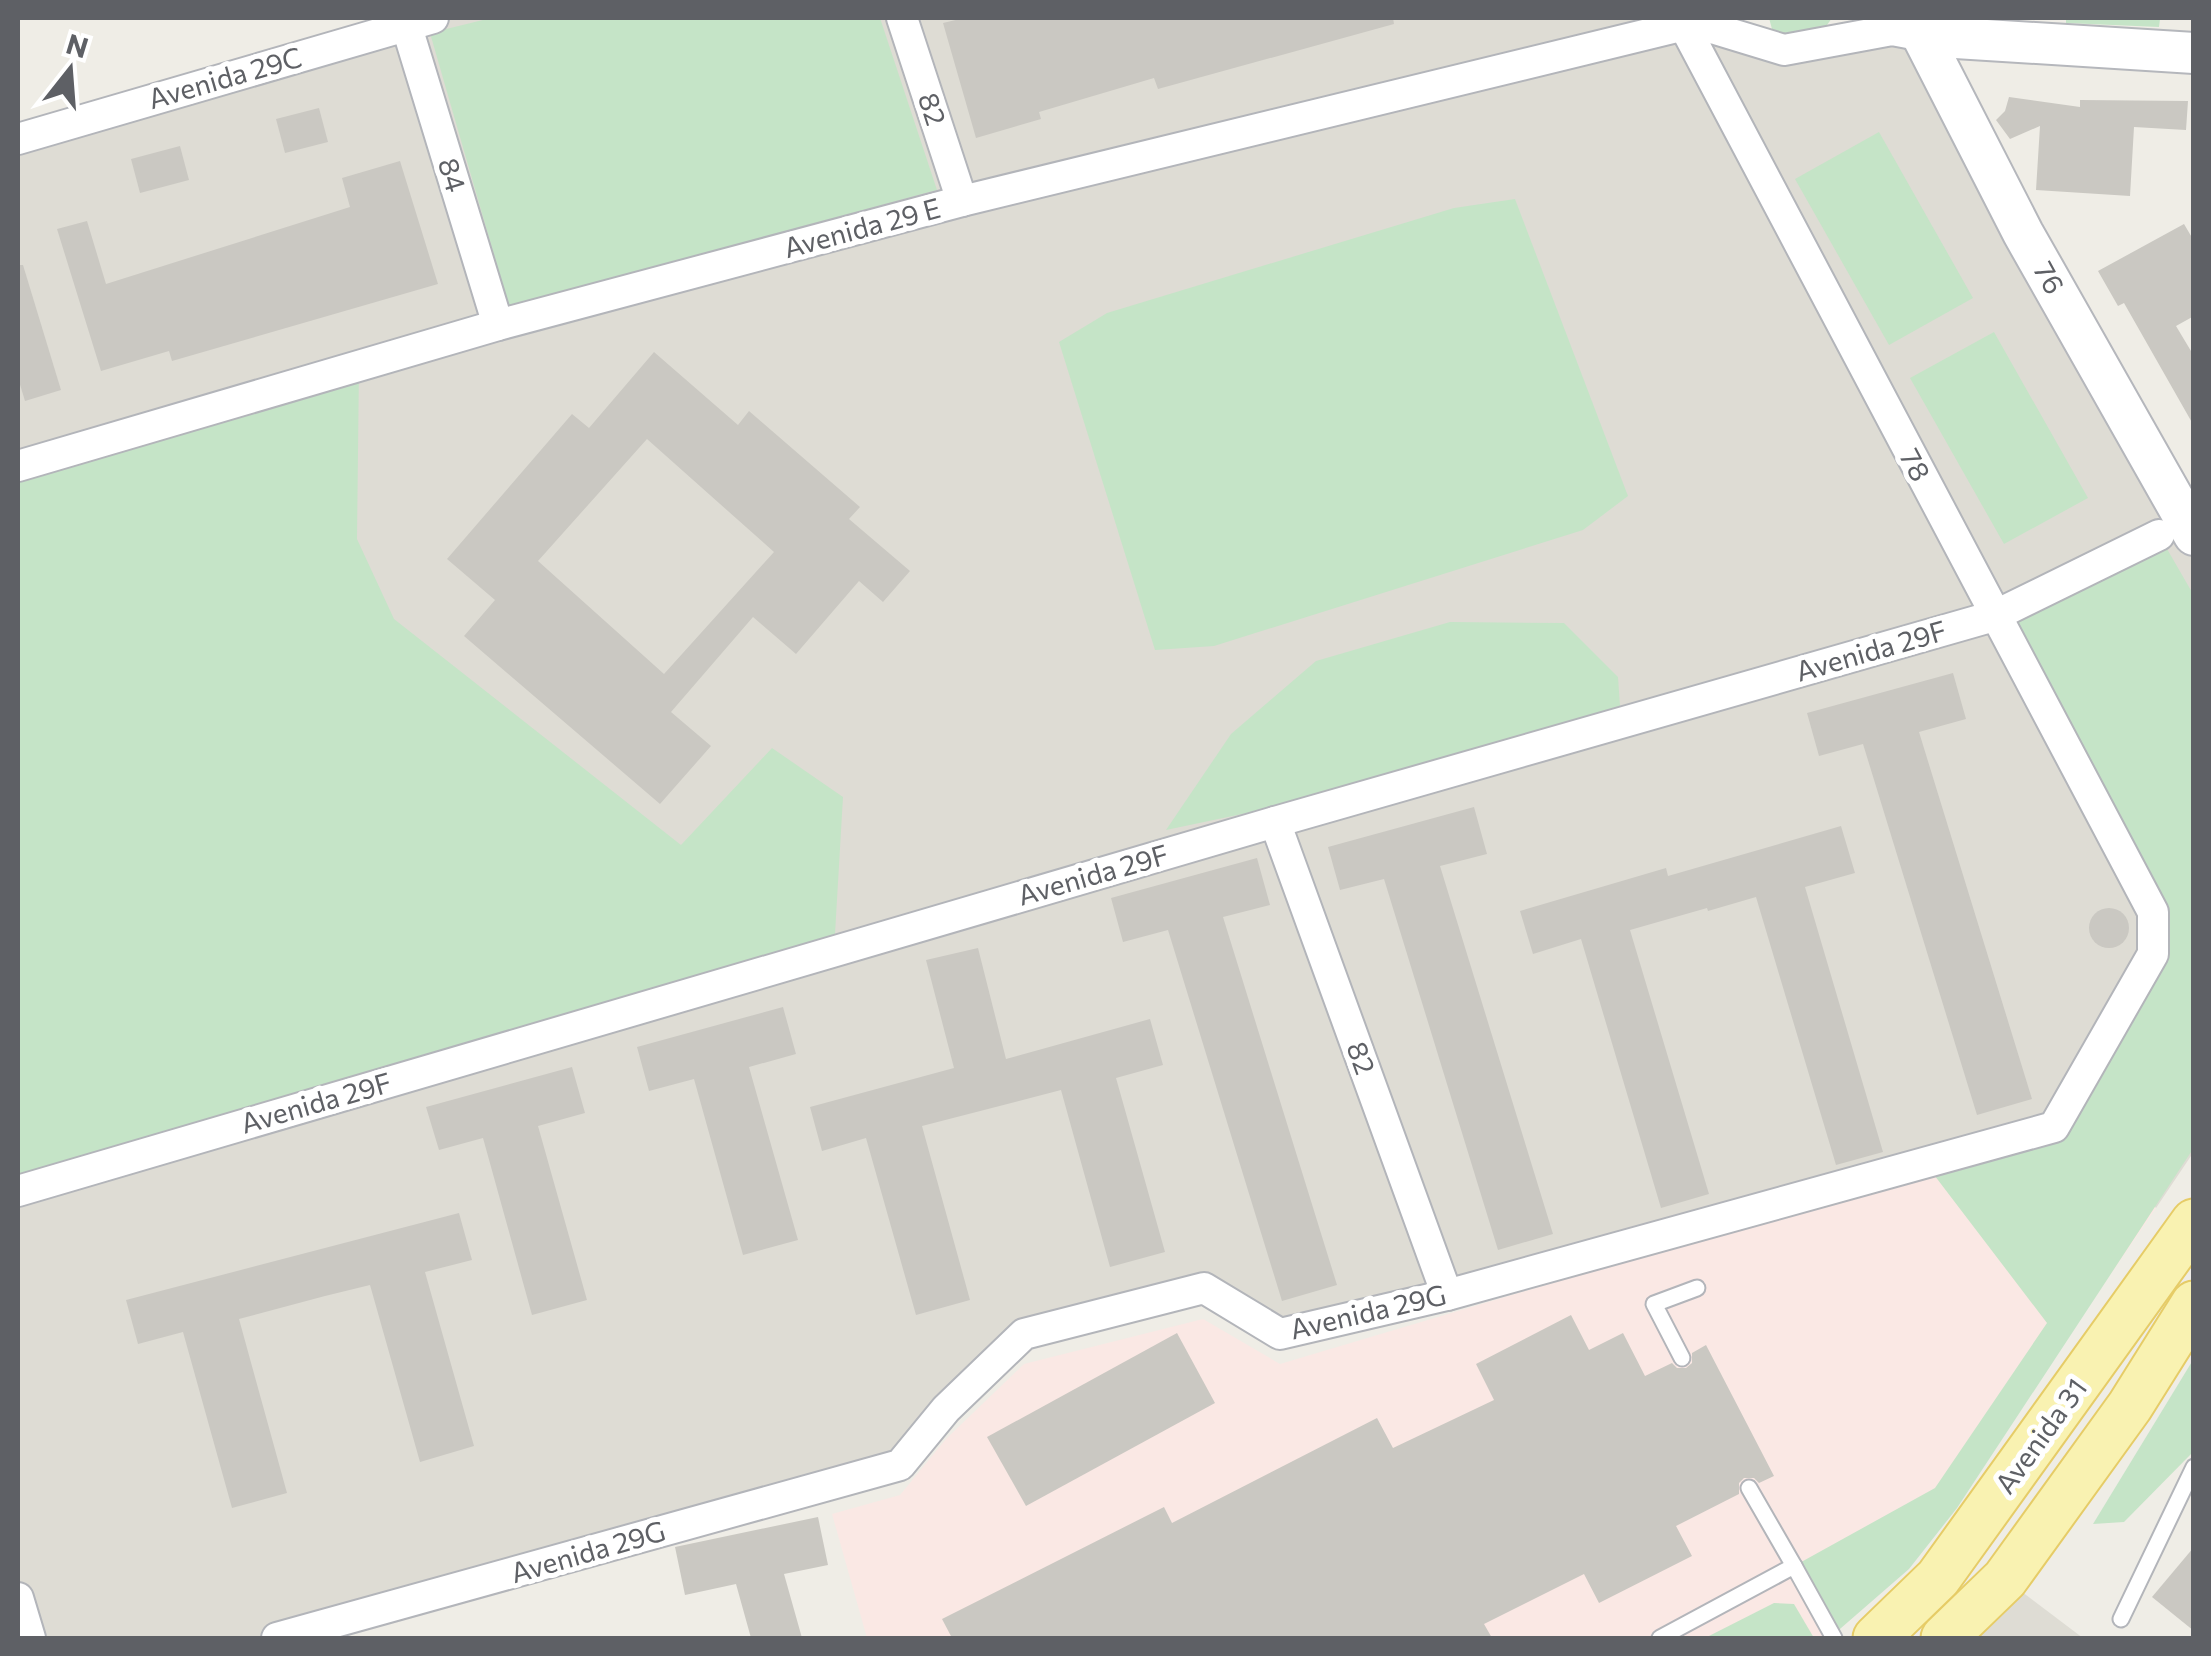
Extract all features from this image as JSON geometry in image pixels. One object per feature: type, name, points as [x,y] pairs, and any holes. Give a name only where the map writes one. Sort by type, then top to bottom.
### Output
[{"type":"main road","name":"Avenida 31","points":[[1876,1638],[1938,1578],[2194,1222]]},
{"type":"main road","name":"Avenida 31","points":[[1944,1638],[2005,1579],[2130,1406],[2194,1304]]},
{"type":"street","name":"82","points":[[902,18],[962,201]]},
{"type":"street","name":"Avenida 29C","points":[[18,139],[410,20]]},
{"type":"street","name":"84","points":[[410,20],[498,325]]},
{"type":"street","name":"Avenida 29 E","points":[[18,466],[498,325],[962,201],[1703,22]]},
{"type":"street","points":[[1703,22],[1784,50],[1919,27],[2194,53]]},
{"type":"street","name":"78","points":[[1703,22],[1994,616],[2153,912]]},
{"type":"street","name":"76","points":[[1919,27],[2023,233],[2182,520]]},
{"type":"street","name":"Avenida 29F","points":[[18,1191],[1275,822],[1994,616],[2182,520]]},
{"type":"street","name":"82","points":[[1275,822],[1447,1295]]},
{"type":"street","name":"Avenida 29G","points":[[278,1638],[900,1465],[946,1408],[1024,1334],[1204,1288],[1280,1334],[1447,1295],[2054,1127],[2153,954],[2153,912]]},
{"type":"street","points":[[18,1598],[30,1638]]},
{"type":"lane","points":[[1682,1358],[1654,1304],[1698,1288]]},
{"type":"lane","points":[[2120,1619],[2194,1467]]},
{"type":"lane","points":[[1750,1488],[1834,1638]]},
{"type":"lane","points":[[1660,1638],[1794,1566]]},
{"type":"shaded area","points":[[433,18],[1680,18],[1784,50],[1924,36],[2193,551],[2193,1153],[2156,1208],[2054,1127],[1280,1334],[1203,1288],[1024,1334],[900,1465],[277,1638],[18,1638],[18,139]]},
{"type":"shaded area","points":[[2060,1132],[2156,1208],[1909,1569],[1829,1638],[867,1638],[832,1514],[900,1495],[946,1439],[1024,1364],[1203,1319],[1280,1364]]},
{"type":"shaded area","points":[[2005,1579],[2083,1638],[1944,1638]]},
{"type":"green space","points":[[491,18],[880,18],[937,190],[509,307],[430,33]]},
{"type":"green space","points":[[1769,18],[1832,18],[1822,32],[1786,36],[1772,29]]},
{"type":"green space","points":[[2066,18],[2160,19],[2159,27],[2066,23]]},
{"type":"green space","points":[[1879,132],[1973,298],[1889,345],[1795,179]]},
{"type":"green space","points":[[1515,199],[1628,496],[1583,530],[1214,646],[1155,650],[1059,342],[1107,313],[1454,208]]},
{"type":"green space","points":[[1994,332],[2088,498],[2004,544],[1910,378]]},
{"type":"green space","points":[[359,366],[357,539],[394,619],[681,845],[772,748],[843,797],[834,951],[18,1191],[18,466]]},
{"type":"green space","points":[[2159,535],[2193,594],[2193,1149],[1957,1508],[1909,1569],[1833,1635],[1794,1566],[1935,1488],[2047,1323],[1925,1163],[2054,1127],[2153,954],[2153,913],[1994,616]]},
{"type":"green space","points":[[1450,622],[1564,623],[1618,677],[1620,706],[1275,807],[1166,830],[1231,734],[1316,661]]},
{"type":"green space","points":[[2193,1360],[2193,1452],[2124,1522],[2093,1524]]},
{"type":"green space","points":[[1774,1603],[1794,1604],[1814,1638],[1705,1638]]},
{"type":"building","points":[[964,18],[1393,18],[1394,24],[1158,89],[1154,78],[1039,112],[1041,119],[976,138],[943,23]]},
{"type":"building","points":[[2009,97],[2080,107],[2080,100],[2188,101],[2186,130],[2134,127],[2130,196],[2036,190],[2040,126],[2010,139],[1996,120],[2005,111]]},
{"type":"building","points":[[319,108],[328,142],[285,153],[276,119]]},
{"type":"building","points":[[180,146],[189,180],[140,193],[131,159]]},
{"type":"building","points":[[400,161],[438,284],[172,361],[169,351],[101,371],[57,229],[87,221],[106,284],[350,207],[342,178]]},
{"type":"building","points":[[2184,224],[2194,241],[2194,316],[2176,326],[2194,356],[2194,426],[2124,303],[2118,306],[2098,271]]},
{"type":"building","points":[[18,265],[23,265],[61,390],[25,401],[18,378]]},
{"type":"building","points":[[654,352],[738,425],[749,411],[860,507],[849,519],[910,571],[883,602],[859,581],[796,654],[753,617],[671,712],[711,746],[660,804],[464,636],[495,600],[447,559],[572,414],[589,428]],"holes":[[[647,439],[774,552],[664,674],[538,561]]]},
{"type":"building","points":[[1953,673],[1966,719],[1919,732],[2032,1099],[1977,1115],[1863,744],[1819,756],[1807,713]]},
{"type":"building","points":[[1474,807],[1487,854],[1440,866],[1553,1234],[1498,1250],[1384,879],[1340,890],[1328,847]]},
{"type":"building","points":[[1841,826],[1855,873],[1805,887],[1883,1152],[1836,1165],[1756,897],[1708,911],[1707,908],[1630,930],[1709,1194],[1661,1208],[1581,939],[1533,954],[1520,911],[1666,868],[1668,876]]},
{"type":"building","points":[[1257,858],[1270,905],[1223,917],[1337,1285],[1282,1301],[1168,930],[1123,942],[1111,898]]},
{"type":"building","points":[[2109,908],[2123,914],[2129,928],[2123,942],[2109,948],[2095,942],[2089,928],[2095,914]]},
{"type":"building","points":[[978,948],[1006,1059],[1150,1019],[1163,1065],[1116,1078],[1165,1252],[1110,1267],[1061,1090],[922,1126],[970,1300],[916,1315],[866,1138],[822,1151],[810,1107],[954,1068],[926,960]]},
{"type":"building","points":[[783,1007],[796,1054],[749,1067],[798,1240],[743,1255],[694,1079],[649,1091],[637,1047]]},
{"type":"building","points":[[572,1067],[585,1113],[538,1126],[587,1300],[532,1315],[483,1138],[439,1150],[426,1107]]},
{"type":"building","points":[[459,1213],[472,1260],[425,1272],[474,1446],[420,1462],[370,1285],[325,1296],[239,1319],[287,1493],[232,1508],[183,1332],[138,1344],[126,1300]]},
{"type":"building","points":[[1571,1315],[1589,1350],[1623,1333],[1645,1376],[1672,1363],[1677,1368],[1686,1368],[1692,1363],[1692,1353],[1706,1345],[1774,1476],[1759,1483],[1754,1478],[1744,1478],[1739,1483],[1739,1494],[1676,1526],[1692,1556],[1599,1603],[1584,1574],[1484,1624],[1492,1638],[952,1638],[942,1619],[1164,1507],[1172,1523],[1377,1418],[1393,1448],[1494,1400],[1476,1364]]},
{"type":"building","points":[[1177,1333],[1215,1403],[1026,1506],[987,1437]]},
{"type":"building","points":[[818,1517],[828,1565],[784,1574],[802,1638],[751,1638],[736,1584],[685,1595],[675,1547]]},
{"type":"building","points":[[2194,1547],[2194,1631],[2152,1597]]}]
